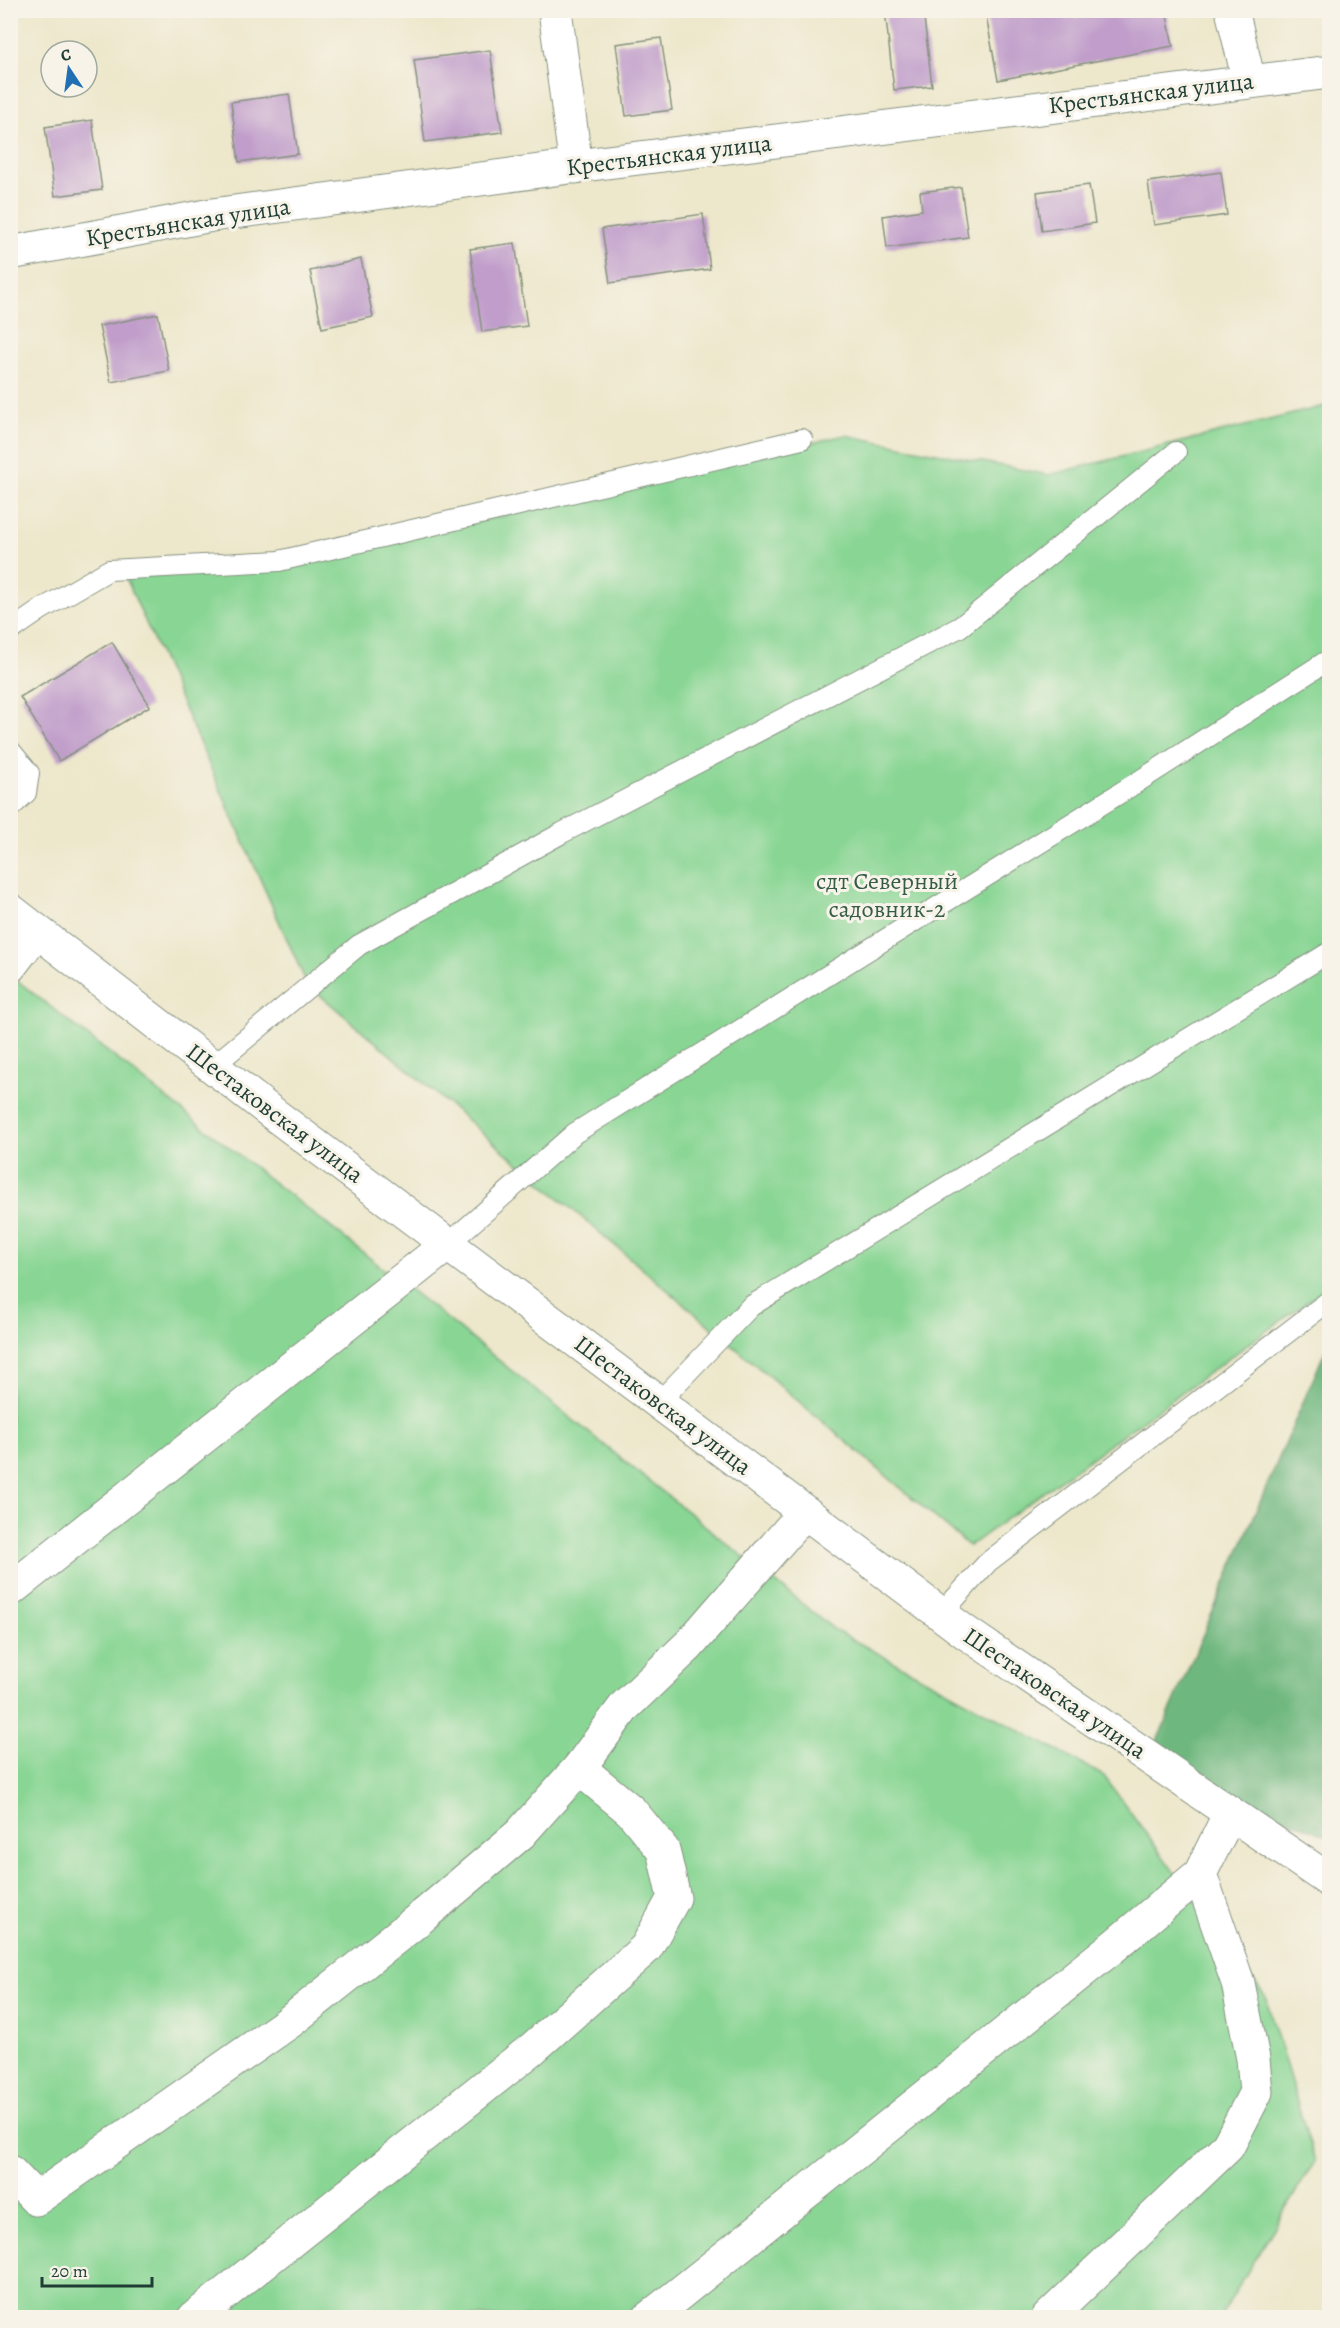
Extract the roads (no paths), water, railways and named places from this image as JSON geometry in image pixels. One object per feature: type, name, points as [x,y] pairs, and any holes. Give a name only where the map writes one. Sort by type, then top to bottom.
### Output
[{"type":"street","points":[[555,10],[576,166]]},
{"type":"street","points":[[1232,10],[1250,81]]},
{"type":"street","name":"Крестьянская улица","points":[[10,253],[212,215],[576,166],[1329,72]]},
{"type":"street","name":"Шестаковская улица","points":[[10,910],[448,1244],[941,1614],[1329,1881]]},
{"type":"street","points":[[10,966],[37,931]]},
{"type":"street","points":[[10,1590],[448,1244]]},
{"type":"street","points":[[10,2172],[36,2199],[288,2023],[424,1915],[520,1834],[579,1768],[625,1706],[689,1645],[805,1512]]},
{"type":"street","points":[[194,2318],[532,2049],[646,1948],[674,1898],[663,1850],[631,1811],[579,1768]]},
{"type":"street","points":[[649,2318],[1200,1874],[1230,1813]]},
{"type":"street","points":[[1048,2318],[1228,2146],[1256,2092],[1253,2059],[1238,1983],[1200,1874]]},
{"type":"lane","points":[[10,631],[42,609],[109,570],[279,561],[802,440]]},
{"type":"lane","points":[[213,1066],[359,945],[562,833],[960,627],[1176,452]]},
{"type":"lane","points":[[448,1244],[575,1133],[1136,783],[1329,659]]},
{"type":"lane","points":[[10,750],[29,773],[26,793],[10,807]]},
{"type":"lane","points":[[658,1402],[751,1306],[1329,952]]},
{"type":"lane","points":[[941,1614],[988,1562],[1329,1300]]},
{"type":"park label","name":"сдт Северный садовник-2","points":[[887,895]]}]
